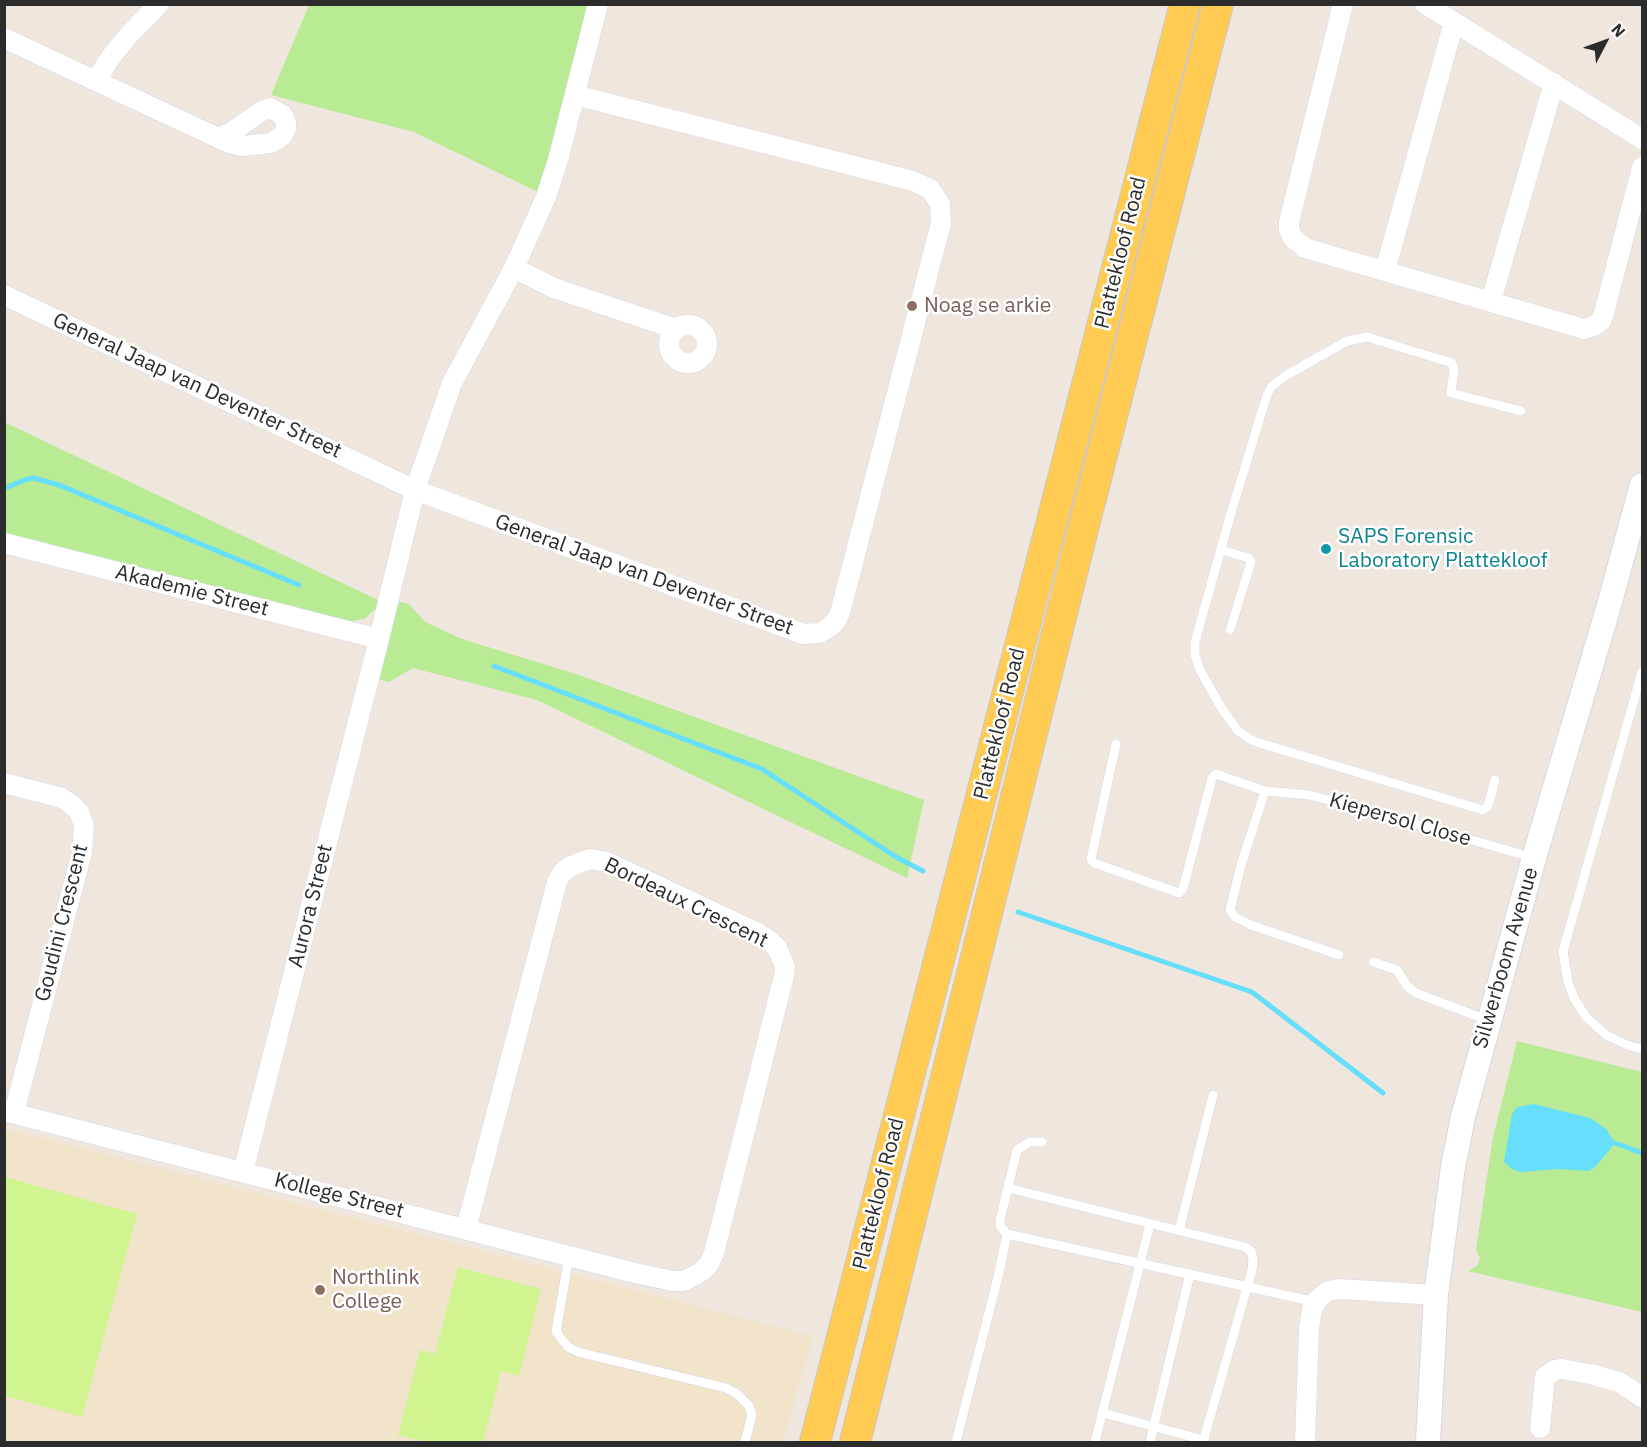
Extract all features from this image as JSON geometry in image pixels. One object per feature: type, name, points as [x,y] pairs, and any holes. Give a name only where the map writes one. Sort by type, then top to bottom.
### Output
[{"type":"main road","name":"Plattekloof Road","points":[[815,1443],[1185,4]]},
{"type":"main road","name":"Plattekloof Road","points":[[855,1443],[1082,533],[1218,4]]},
{"type":"street","points":[[96,81],[110,58],[127,37],[159,4]]},
{"type":"street","name":"Aurora Street","points":[[243,1172],[415,490],[452,383],[514,268],[546,197],[598,4]]},
{"type":"street","points":[[1343,4],[1288,229],[1296,243],[1305,248],[1584,329],[1601,321],[1604,313],[1636,217],[1642,167]]},
{"type":"street","points":[[1425,4],[1642,139]]},
{"type":"street","points":[[1385,271],[1454,22]]},
{"type":"street","points":[[4,38],[218,138]]},
{"type":"street","points":[[1491,301],[1554,84]]},
{"type":"street","name":"General Jaap van Deventer Street","points":[[4,295],[415,490],[803,634],[819,633],[836,621],[840,613],[941,223],[940,204],[930,189],[913,182],[575,95]]},
{"type":"street","points":[[514,268],[554,288],[676,329]]},
{"type":"street","name":"Silwerboom Avenue","points":[[1428,1443],[1436,1295],[1453,1167],[1463,1117],[1488,1020],[1642,485]]},
{"type":"street","name":"Akademie Street","points":[[4,543],[379,639]]},
{"type":"street","name":"Goudini Crescent","points":[[4,783],[62,798],[79,812],[84,825],[82,852],[9,1112]]},
{"type":"street","name":"Bordeaux Crescent","points":[[466,1229],[557,882],[562,873],[571,866],[598,859],[763,936],[777,948],[785,966],[782,987],[714,1253],[702,1272],[684,1281],[673,1281]]},
{"type":"street","name":"Kollege Street","points":[[9,1112],[673,1281]]},
{"type":"street","points":[[1305,1443],[1309,1328],[1312,1309],[1316,1302],[1328,1292],[1340,1289],[1436,1295]]},
{"type":"street","points":[[1540,1428],[1545,1377],[1555,1370],[1590,1374],[1619,1382],[1642,1397]]},
{"type":"lane","points":[[1495,780],[1488,806],[1483,810],[1253,741],[1238,732],[1222,709],[1200,670],[1195,655],[1195,642],[1266,398],[1271,387],[1285,376],[1347,341],[1367,337],[1454,365],[1451,393],[1521,411]]},
{"type":"lane","points":[[1221,550],[1249,558],[1251,562],[1230,630]]},
{"type":"lane","points":[[1642,672],[1563,951],[1568,982],[1574,998],[1586,1017],[1606,1035],[1627,1046],[1642,1049]]},
{"type":"lane","name":"Kiepersol Close","points":[[1116,744],[1091,859],[1094,863],[1179,893],[1183,889],[1214,775],[1265,791],[1319,797],[1534,858]]},
{"type":"lane","points":[[1265,791],[1241,865],[1230,909],[1235,917],[1251,925],[1339,955]]},
{"type":"lane","points":[[1373,962],[1397,970],[1407,986],[1416,993],[1488,1020]]},
{"type":"lane","points":[[1179,1231],[1213,1095]]},
{"type":"lane","points":[[1042,1142],[1024,1144],[1017,1150],[999,1220],[1000,1226],[1007,1234],[1316,1302]]},
{"type":"lane","points":[[1008,1188],[1245,1247],[1251,1251],[1253,1259],[1204,1441],[1103,1413]]},
{"type":"lane","points":[[1095,1443],[1150,1224]]},
{"type":"lane","points":[[957,1443],[1007,1234]]},
{"type":"lane","points":[[569,1256],[556,1332],[568,1347],[578,1352],[726,1389],[737,1394],[749,1406],[752,1415],[745,1443]]},
{"type":"lane","points":[[1150,1443],[1190,1274]]},
{"type":"shaded area","name":"Northlink College","points":[[4,1128],[813,1336],[783,1442],[5,1442]]},
{"type":"green space","points":[[309,5],[589,5],[538,192],[414,132],[271,95]]},
{"type":"green space","points":[[4,422],[380,601],[379,606],[364,619],[345,620],[5,533]]},
{"type":"green space","points":[[399,602],[409,604],[425,622],[462,639],[576,674],[924,800],[907,878],[537,700],[413,668],[389,682],[379,679]]},
{"type":"green space","points":[[1517,1041],[1642,1072],[1642,1312],[1468,1271],[1478,1265],[1480,1258],[1476,1250],[1493,1137]]},
{"type":"green space","points":[[5,1177],[137,1214],[82,1417],[5,1396]]},
{"type":"green space","points":[[458,1267],[541,1289],[519,1376],[501,1371],[483,1442],[427,1442],[398,1435],[420,1350],[435,1354]]},
{"type":"water","points":[[1534,1104],[1590,1118],[1606,1129],[1615,1143],[1589,1171],[1558,1169],[1520,1172],[1512,1169],[1504,1162],[1512,1114],[1517,1107]]},
{"type":"waterway","points":[[8,487],[34,478],[59,485],[299,585]]},
{"type":"waterway","points":[[494,666],[762,769],[896,857],[923,871]]},
{"type":"waterway","points":[[1018,912],[1252,992],[1383,1093]]},
{"type":"waterway","points":[[1615,1143],[1642,1153]]},
{"type":"place","name":"Noag se arkie","points":[[912,306]]},
{"type":"place","name":"SAPS Forensic Laboratory Plattekloof","points":[[1326,549]]},
{"type":"place","name":"Northlink College","points":[[320,1290]]}]
